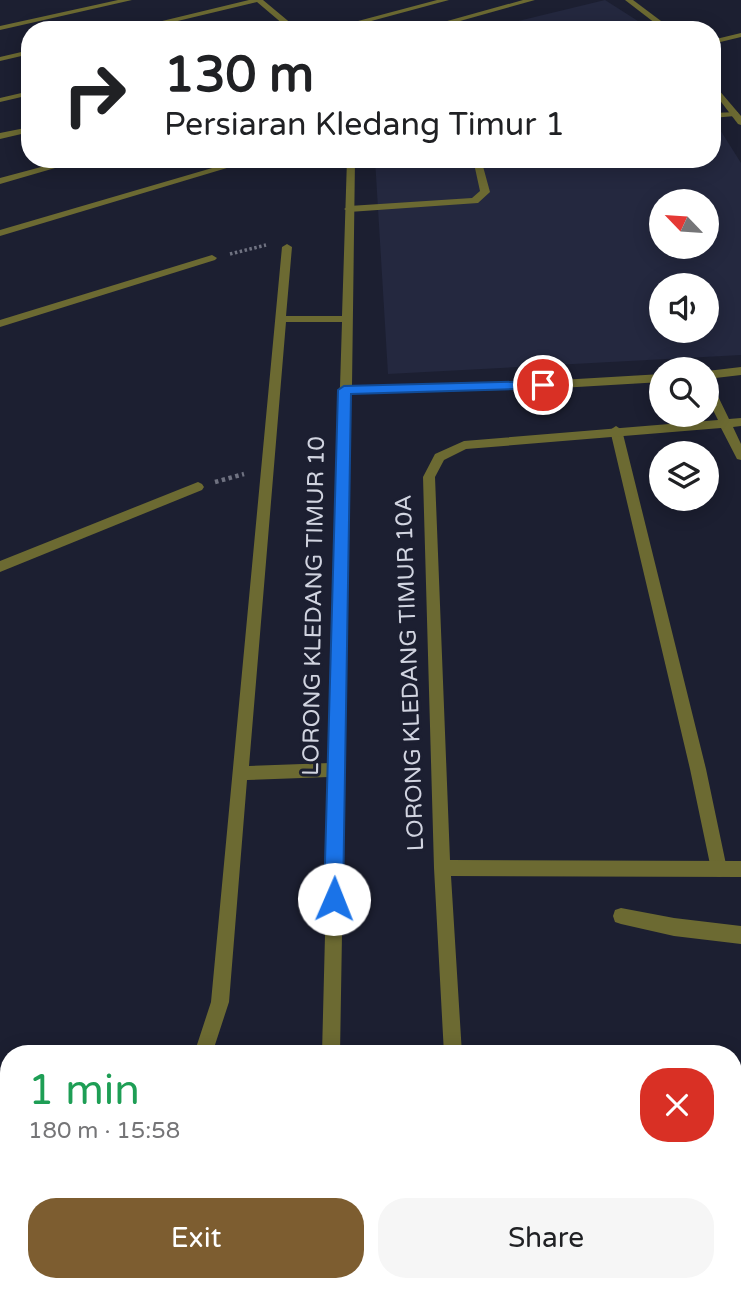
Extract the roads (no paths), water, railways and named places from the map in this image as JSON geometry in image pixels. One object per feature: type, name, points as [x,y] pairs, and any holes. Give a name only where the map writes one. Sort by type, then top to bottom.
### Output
[{"type":"street","points":[[32,21],[128,0]]},
{"type":"street","points":[[168,21],[259,0],[282,21]]},
{"type":"street","points":[[363,21],[445,0]]},
{"type":"street","points":[[500,0],[508,6]]},
{"type":"street","points":[[452,21],[531,0]]},
{"type":"street","points":[[629,0],[657,21]]},
{"type":"street","points":[[0,28],[21,23]]},
{"type":"street","points":[[721,40],[741,35]]},
{"type":"street","points":[[0,59],[21,54]]},
{"type":"street","points":[[0,100],[21,95]]},
{"type":"street","points":[[721,96],[741,122]]},
{"type":"street","points":[[721,115],[735,114]]},
{"type":"street","points":[[0,136],[21,131]]},
{"type":"street","points":[[0,181],[48,168]]},
{"type":"street","points":[[0,233],[222,168]]},
{"type":"street","name":"LORONG KLEDANG TIMUR 10","points":[[331,1045],[351,168]]},
{"type":"street","points":[[349,209],[475,201],[485,192],[479,168]]},
{"type":"street","points":[[205,1045],[220,1002],[287,247]]},
{"type":"street","points":[[0,324],[212,258]]},
{"type":"street","points":[[281,320],[347,319]]},
{"type":"street","points":[[719,374],[741,371]]},
{"type":"street","points":[[344,390],[530,386],[649,379]]},
{"type":"street","points":[[719,411],[741,456]]},
{"type":"street","name":"LORONG KLEDANG TIMUR 10A","points":[[452,1045],[442,868],[429,477],[439,457],[464,445],[616,430],[741,422]]},
{"type":"street","points":[[616,430],[698,769],[719,869]]},
{"type":"street","points":[[0,567],[198,486]]},
{"type":"street","points":[[240,773],[336,770]]},
{"type":"street","points":[[442,868],[741,869]]},
{"type":"street","points":[[621,916],[674,927],[741,935]]}]
